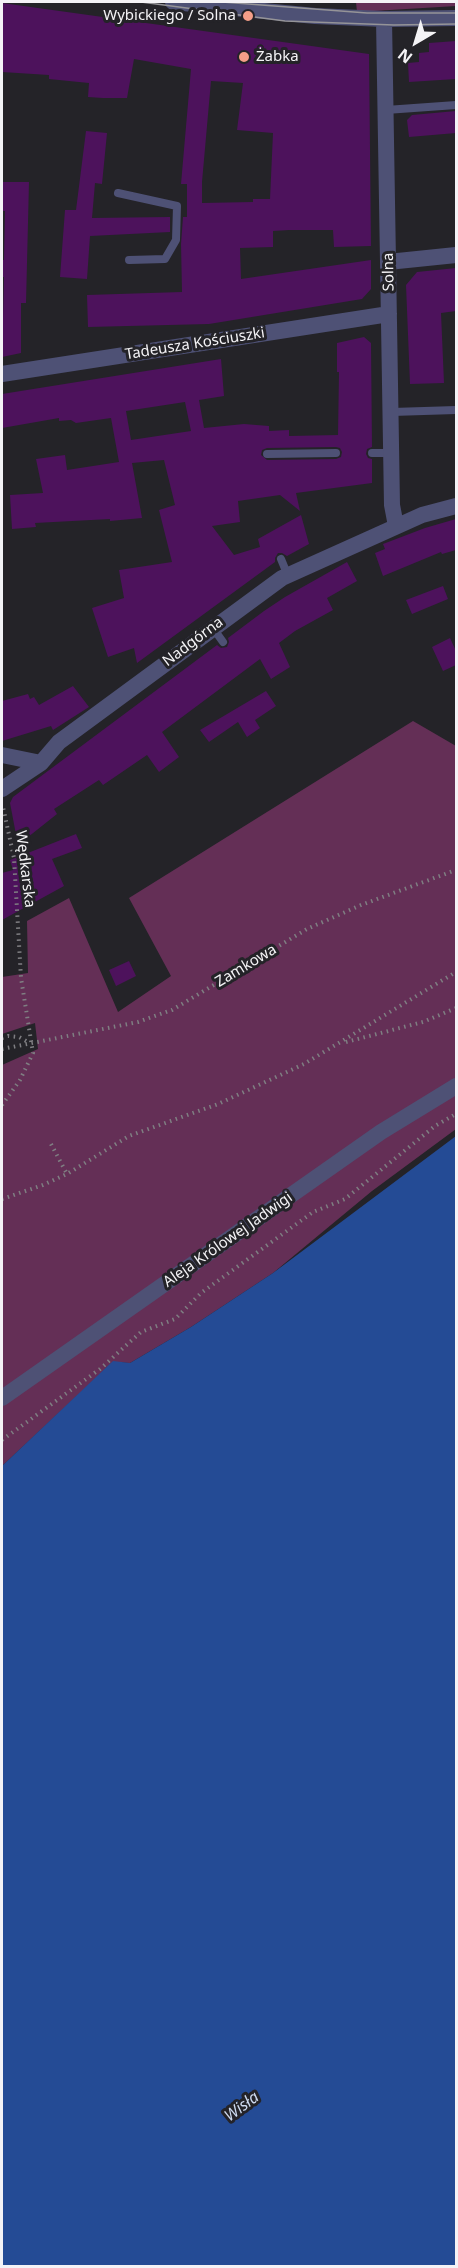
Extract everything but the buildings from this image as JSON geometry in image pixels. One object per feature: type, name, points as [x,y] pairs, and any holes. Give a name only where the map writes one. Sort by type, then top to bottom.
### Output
[{"type":"street","points":[[173,2],[290,15],[384,19],[456,18]]},
{"type":"street","name":"Solna","points":[[384,19],[392,505],[396,526]]},
{"type":"street","points":[[388,262],[456,255]]},
{"type":"street","name":"Tadeusza Kościuszki","points":[[2,374],[389,314]]},
{"type":"street","points":[[396,526],[422,514],[456,506]]},
{"type":"street","name":"Nadgórna","points":[[2,789],[43,766],[59,742],[213,628],[288,576],[396,526]]},
{"type":"street","points":[[2,755],[43,766]]},
{"type":"street","name":"Aleja Królowej Jadwigi","points":[[2,1398],[381,1132],[456,1086]]},
{"type":"lane","points":[[386,110],[456,105]]},
{"type":"lane","points":[[118,193],[177,206],[176,240],[165,259],[129,260]]},
{"type":"lane","points":[[392,412],[456,410]]},
{"type":"lane","points":[[267,454],[336,453]]},
{"type":"lane","points":[[372,453],[392,453]]},
{"type":"lane","points":[[281,559],[288,576]]},
{"type":"lane","points":[[213,628],[223,642]]},
{"type":"path","name":"Wędkarska","points":[[2,1105],[20,1080],[33,1053],[21,978],[14,858],[3,807]]},
{"type":"path","name":"Zamkowa","points":[[2,1049],[138,1022],[172,1011],[307,929],[361,905],[456,870]]},
{"type":"path","points":[[2,1198],[43,1185],[67,1174],[129,1136],[218,1104],[304,1064],[456,972]]},
{"type":"path","points":[[340,1043],[423,1022],[456,1008]]},
{"type":"path","points":[[2,1038],[20,1037],[30,1043]]},
{"type":"path","points":[[2,1440],[100,1369],[141,1332],[176,1319],[201,1293],[225,1275],[313,1212],[345,1199],[435,1126],[456,1114]]},
{"type":"path","points":[[51,1144],[67,1174]]},
{"type":"shaded area","points":[[356,2],[456,2],[456,6],[357,12]]},
{"type":"shaded area","points":[[413,721],[456,746],[456,1129],[372,1191],[273,1273],[191,1327],[130,1363],[113,1362],[2,1466],[2,1065],[38,1049],[35,1023],[2,1034],[2,977],[28,973],[27,921],[69,898],[118,1012],[171,976],[129,898]]},
{"type":"water","name":"Wisła","points":[[456,1136],[456,2266],[2,2266],[2,1466],[113,1361],[130,1363],[191,1327],[273,1273]]},
{"type":"tram line","points":[[141,2],[285,21],[394,25],[456,24]]},
{"type":"tram line","points":[[222,2],[367,13],[456,13]]},
{"type":"place","name":"Wybickiego / Solna","points":[[248,16]]},
{"type":"place","name":"Żabka","points":[[244,57]]}]
